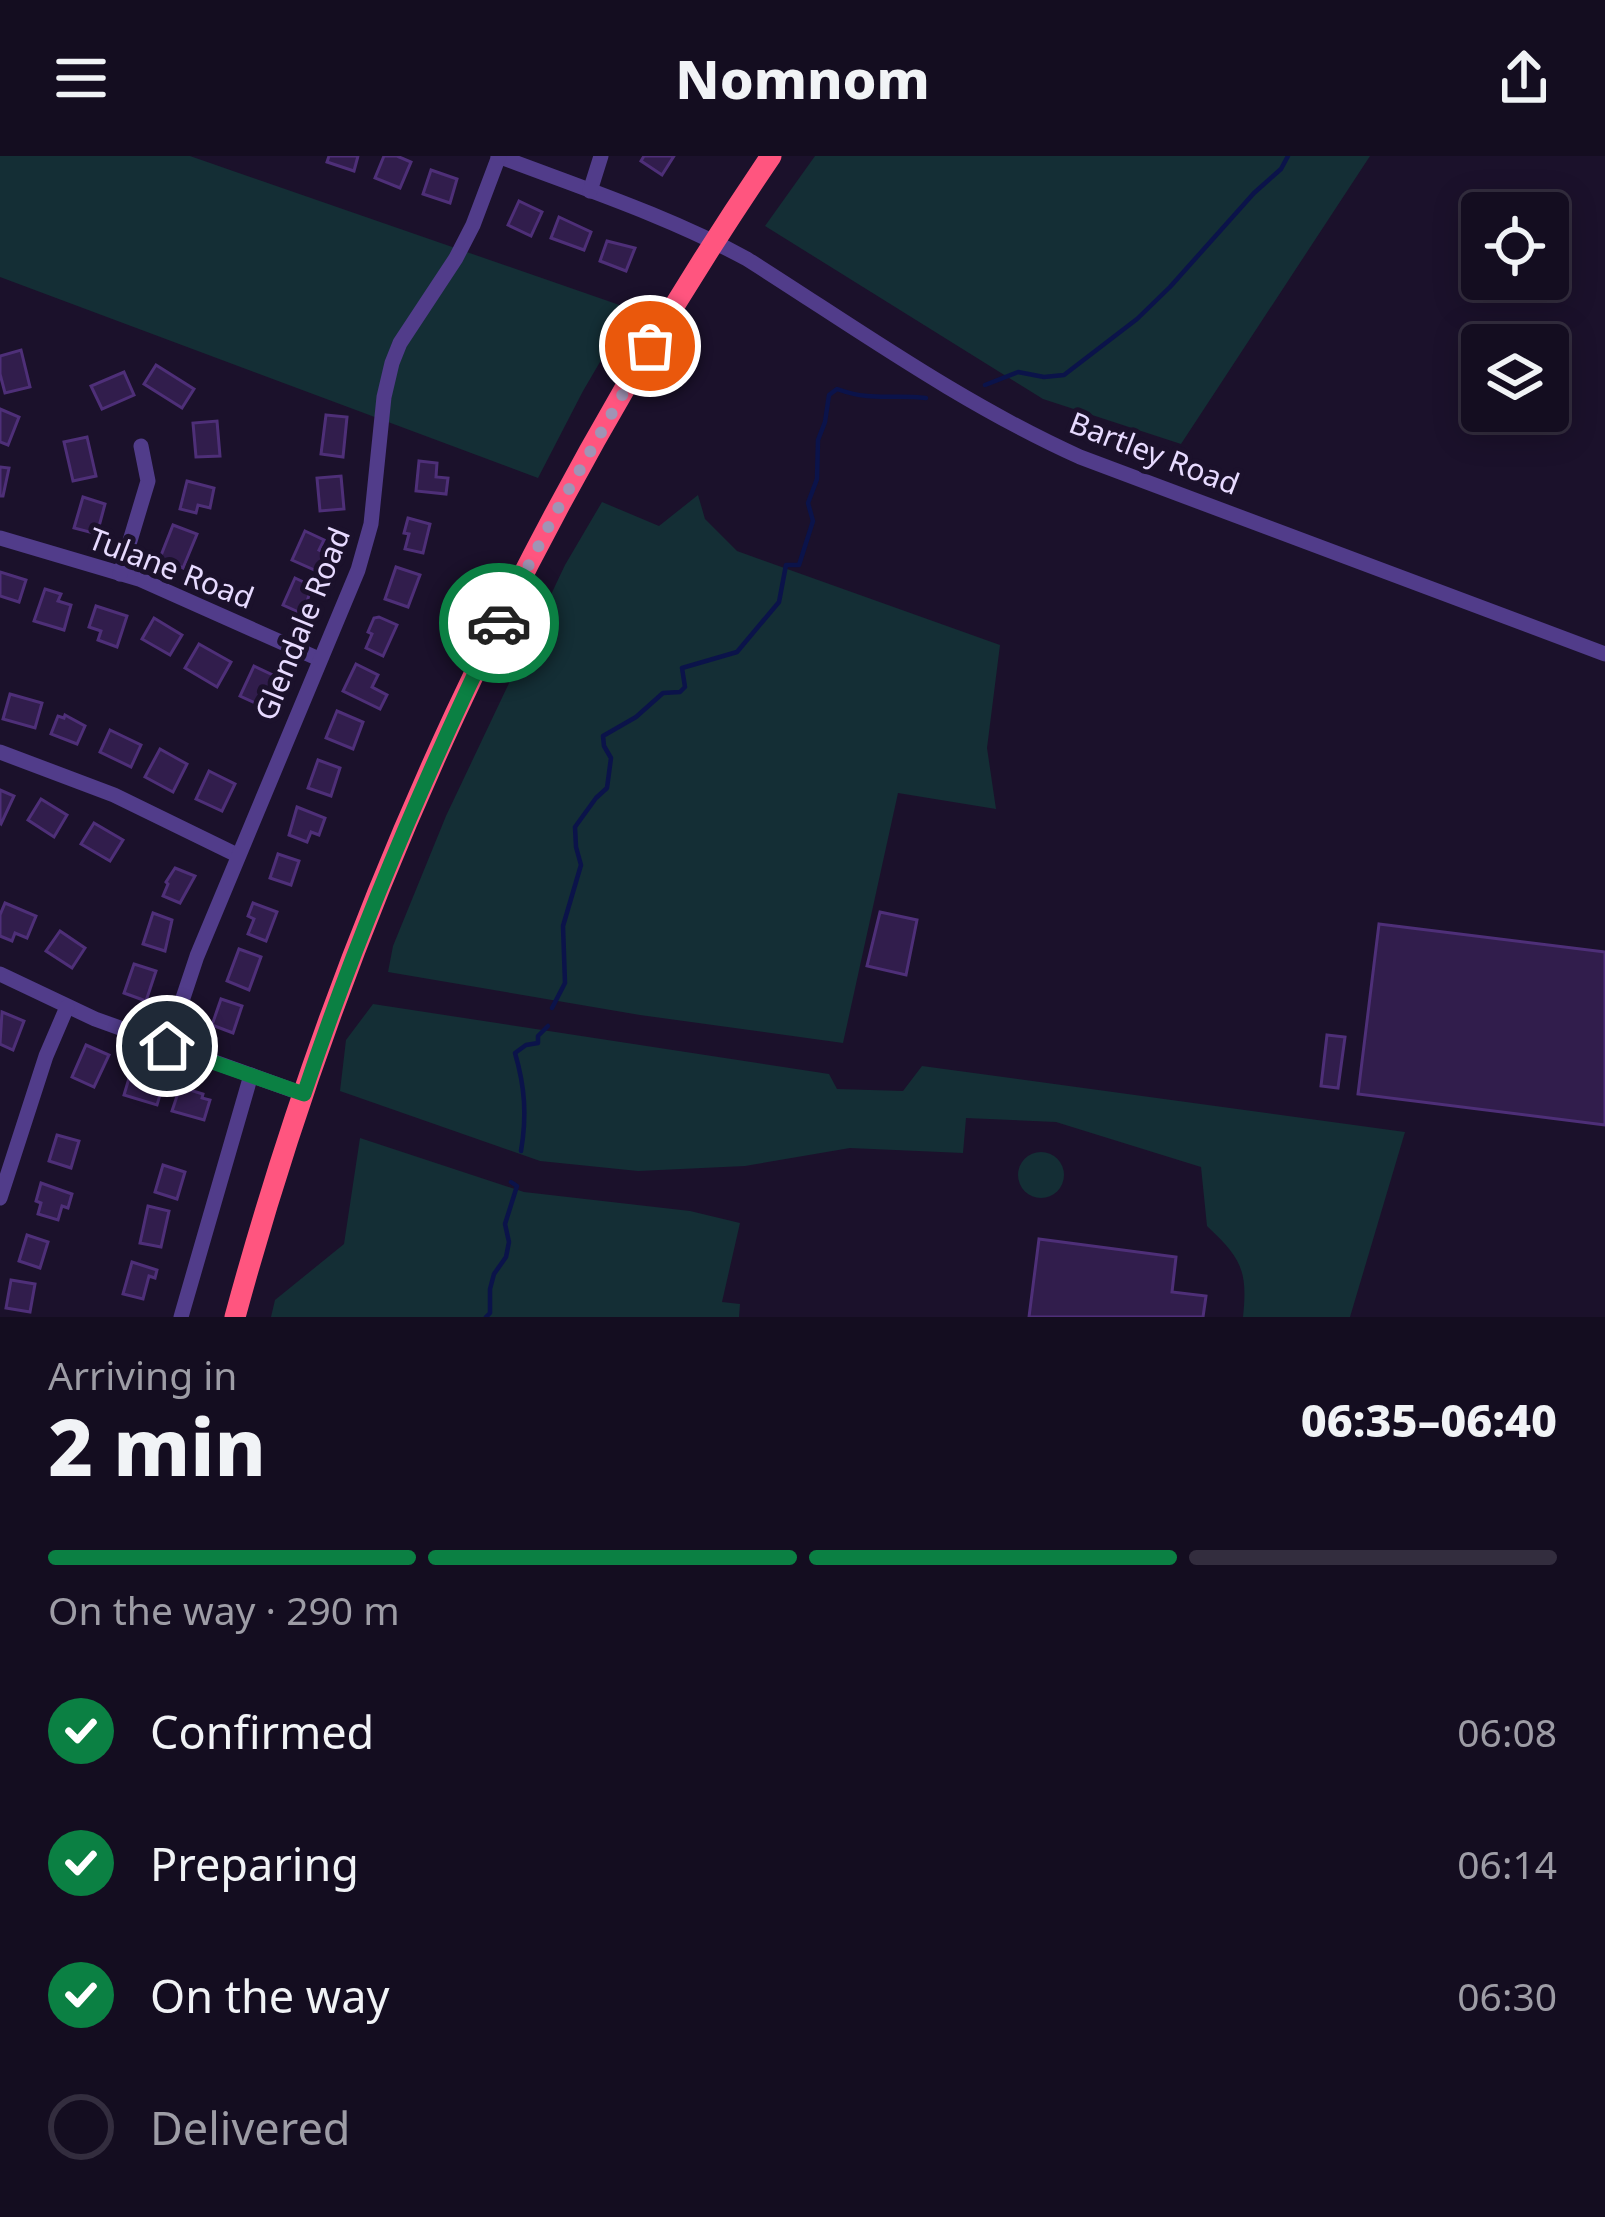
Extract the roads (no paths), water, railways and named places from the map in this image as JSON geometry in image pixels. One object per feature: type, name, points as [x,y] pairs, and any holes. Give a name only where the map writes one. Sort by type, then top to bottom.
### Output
[{"type":"highway","points":[[236,1317],[304,1094],[356,948],[470,684],[594,444],[771,156]]},
{"type":"street","name":"Bartley Road","points":[[498,156],[684,226],[1031,435],[1605,654]]},
{"type":"street","name":"Glendale Road","points":[[167,1046],[197,956],[358,570],[371,524],[392,362],[464,242],[498,156]]},
{"type":"street","points":[[590,191],[601,156]]},
{"type":"street","points":[[120,574],[148,481],[141,446]]},
{"type":"street","name":"Tulane Road","points":[[0,538],[178,595],[320,659]]},
{"type":"street","points":[[0,752],[114,795],[238,855]]},
{"type":"street","points":[[0,974],[167,1046],[304,1094]]},
{"type":"street","points":[[1,1192],[67,1006]]},
{"type":"street","points":[[181,1317],[251,1076]]},
{"type":"waterway","points":[[985,385],[1018,372],[1064,375],[1170,287],[1288,156]]},
{"type":"waterway","points":[[552,1008],[565,983],[563,926],[581,865],[575,827],[607,788],[611,758],[603,736],[636,717],[663,693],[680,692],[685,687],[682,668],[737,652],[779,602],[786,565],[799,565],[813,521],[808,503],[817,479],[818,440],[829,395],[837,389],[872,397],[926,398]]},
{"type":"waterway","points":[[521,1151],[524,1102],[515,1053],[538,1043],[548,1026]]},
{"type":"waterway","points":[[486,1317],[494,1274],[506,1257],[509,1242],[505,1224],[517,1186],[511,1182]]}]
